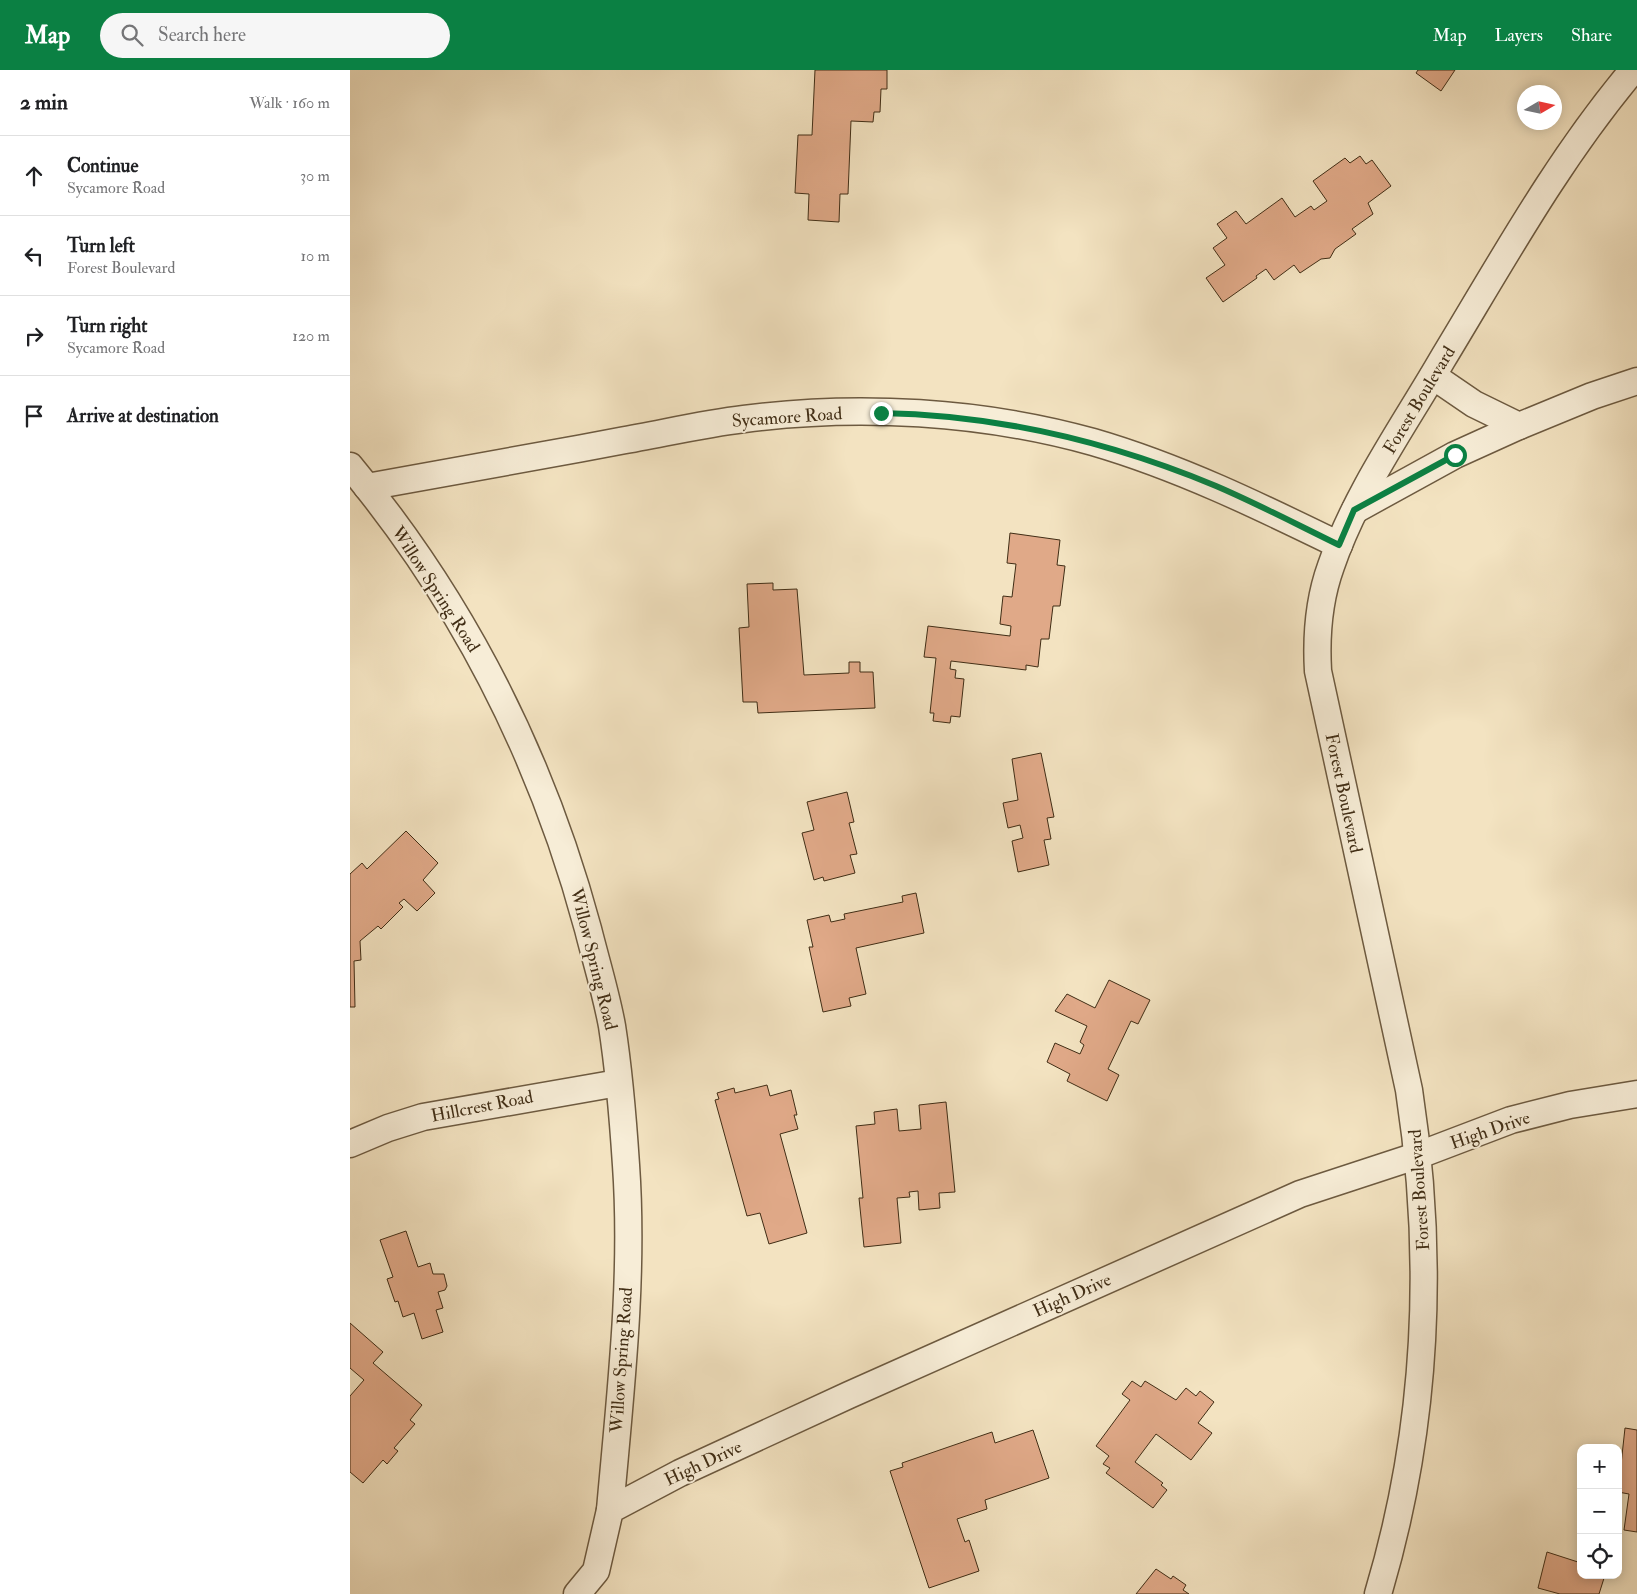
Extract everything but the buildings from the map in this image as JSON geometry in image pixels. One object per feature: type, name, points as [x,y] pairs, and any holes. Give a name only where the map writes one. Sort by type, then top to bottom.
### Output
[{"type":"street","name":"Forest Boulevard","points":[[1378,1594],[1396,1529],[1408,1472],[1423,1345],[1425,1290],[1419,1155],[1409,1090],[1318,670],[1317,648],[1322,604],[1330,568],[1354,510],[1544,192],[1577,141],[1633,70]]},
{"type":"street","points":[[1433,376],[1474,404],[1519,426]]},
{"type":"street","points":[[1354,510],[1455,455],[1592,396],[1637,381]]},
{"type":"street","name":"Sycamore Road","points":[[368,487],[744,418],[831,412],[920,414],[982,420],[1033,428],[1093,442],[1169,467],[1217,486],[1339,545]]},
{"type":"street","name":"Willow Spring Road","points":[[350,466],[368,487],[424,565],[492,677],[522,738],[554,817],[582,905],[611,1025],[626,1167],[627,1269],[622,1371],[610,1510]]},
{"type":"street","name":"Hillcrest Road","points":[[350,1144],[388,1128],[423,1118],[618,1083]]},
{"type":"street","name":"High Drive","points":[[610,1510],[680,1473],[840,1399],[1263,1210],[1328,1184],[1419,1155],[1511,1120],[1570,1105],[1637,1094]]},
{"type":"street","points":[[577,1594],[598,1582],[610,1510]]},
{"type":"route","points":[[881,413],[920,414],[982,420],[1033,428],[1093,442],[1217,486],[1339,545],[1354,510],[1455,455]]}]
